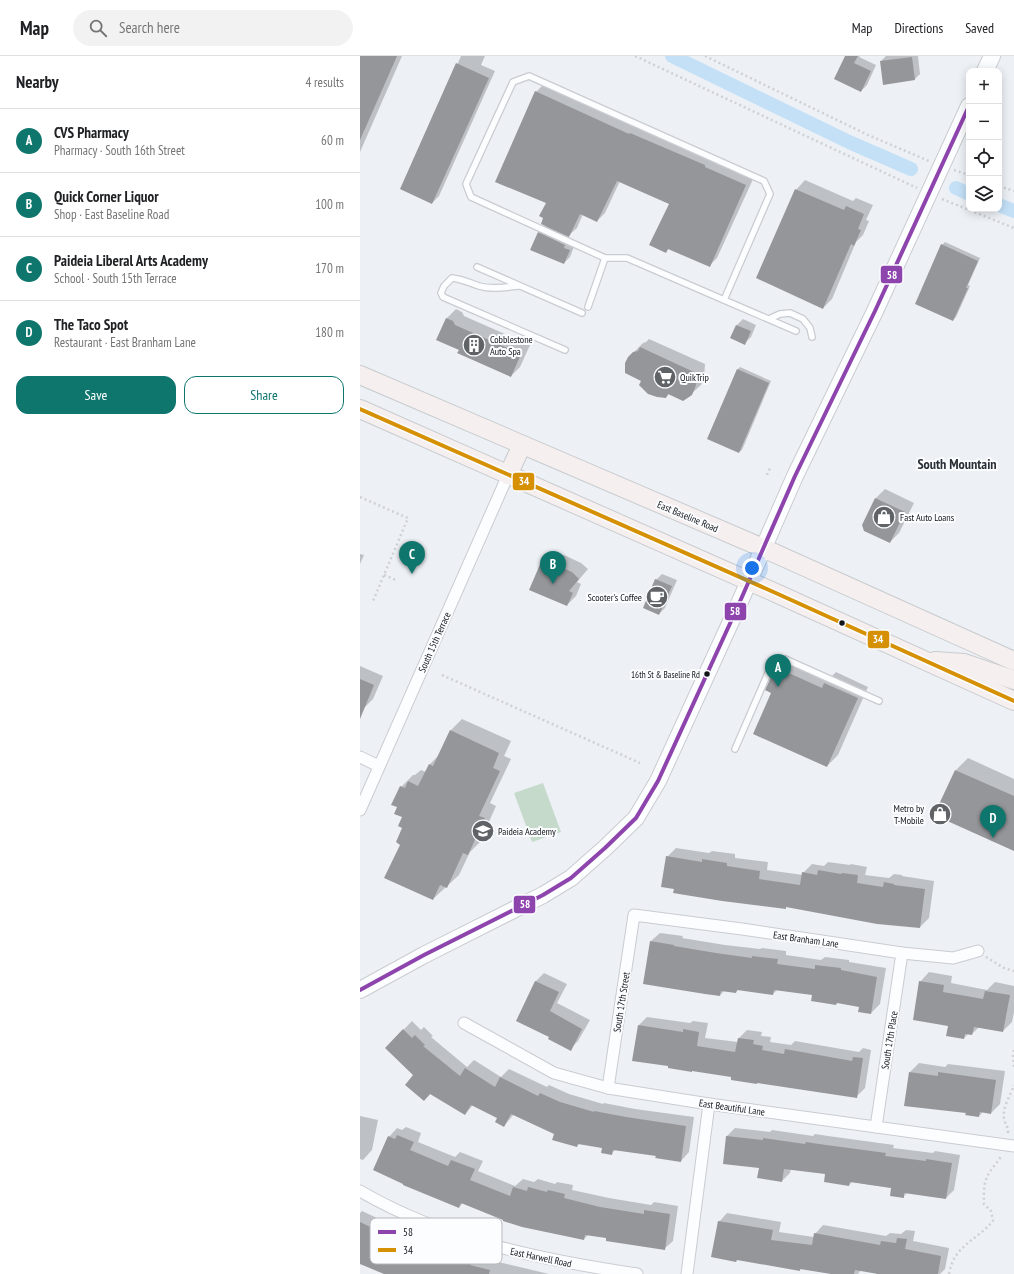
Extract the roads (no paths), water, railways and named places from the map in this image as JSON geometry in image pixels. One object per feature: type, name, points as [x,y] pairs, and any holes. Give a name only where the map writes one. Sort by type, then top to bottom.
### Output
[{"type":"main road","points":[[986,68],[992,56]]},
{"type":"main road","points":[[360,990],[424,955],[543,895],[571,878],[636,818],[658,781],[795,476],[872,317],[966,113]]},
{"type":"main road","name":"East Baseline Road","points":[[360,375],[763,548],[1014,661]]},
{"type":"main road","points":[[360,409],[1014,701]]},
{"type":"main road","points":[[508,475],[522,445]]},
{"type":"main road","points":[[924,660],[964,663],[1014,680]]},
{"type":"street","name":"South 15th Terrace","points":[[360,810],[508,475]]},
{"type":"street","points":[[360,757],[379,766]]},
{"type":"street","name":"East Branham Lane","points":[[634,915],[742,929],[902,953],[954,958],[978,951]]},
{"type":"street","name":"South 17th Street","points":[[608,1088],[634,915]]},
{"type":"street","name":"South 17th Place","points":[[876,1127],[902,953]]},
{"type":"street","name":"East Beautiful Lane","points":[[464,1023],[554,1073],[608,1088],[709,1104],[1010,1146]]},
{"type":"street","points":[[687,1274],[709,1104]]},
{"type":"street","name":"East Harwell Road","points":[[360,1191],[384,1205],[415,1218]]},
{"type":"street","name":"East Harwell Road","points":[[502,1248],[595,1271],[637,1274]]},
{"type":"lane","points":[[724,300],[770,194],[764,180],[529,76],[513,82],[466,184],[471,197],[605,258],[627,258],[724,300],[769,319],[796,331]]},
{"type":"lane","points":[[588,307],[605,258]]},
{"type":"lane","points":[[477,267],[582,313]]},
{"type":"lane","points":[[520,286],[495,288],[480,286],[462,279],[452,278],[444,286],[441,293],[443,297],[566,350]]},
{"type":"lane","points":[[769,319],[780,314],[790,313],[803,319],[810,328],[812,337]]},
{"type":"lane","points":[[735,749],[772,664],[778,659],[785,659],[879,701]]},
{"type":"waterway","points":[[672,56],[849,142],[911,169]]},
{"type":"waterway","points":[[956,188],[966,193]]},
{"type":"waterway","points":[[1002,206],[1014,211]]},
{"type":"place","name":"Cobblestone Auto Spa","points":[[474,345]]},
{"type":"place","name":"QuikTrip","points":[[665,377]]},
{"type":"place","name":"Fast Auto Loans","points":[[884,517]]},
{"type":"place","name":"Paideia Liberal Arts Academy","points":[[412,574]]},
{"type":"place","name":"Quick Corner Liquor","points":[[553,584]]},
{"type":"place","name":"Scooter's Coffee","points":[[657,597]]},
{"type":"place","name":"16th St & Baseline Rd","points":[[707,674]]},
{"type":"place","name":"CVS Pharmacy","points":[[778,687]]},
{"type":"place","name":"Metro by T-Mobile","points":[[940,814]]},
{"type":"place","name":"Paideia Academy","points":[[483,831]]},
{"type":"place","name":"The Taco Spot","points":[[993,838]]},
{"type":"district","name":"South Mountain","points":[[957,464]]}]
